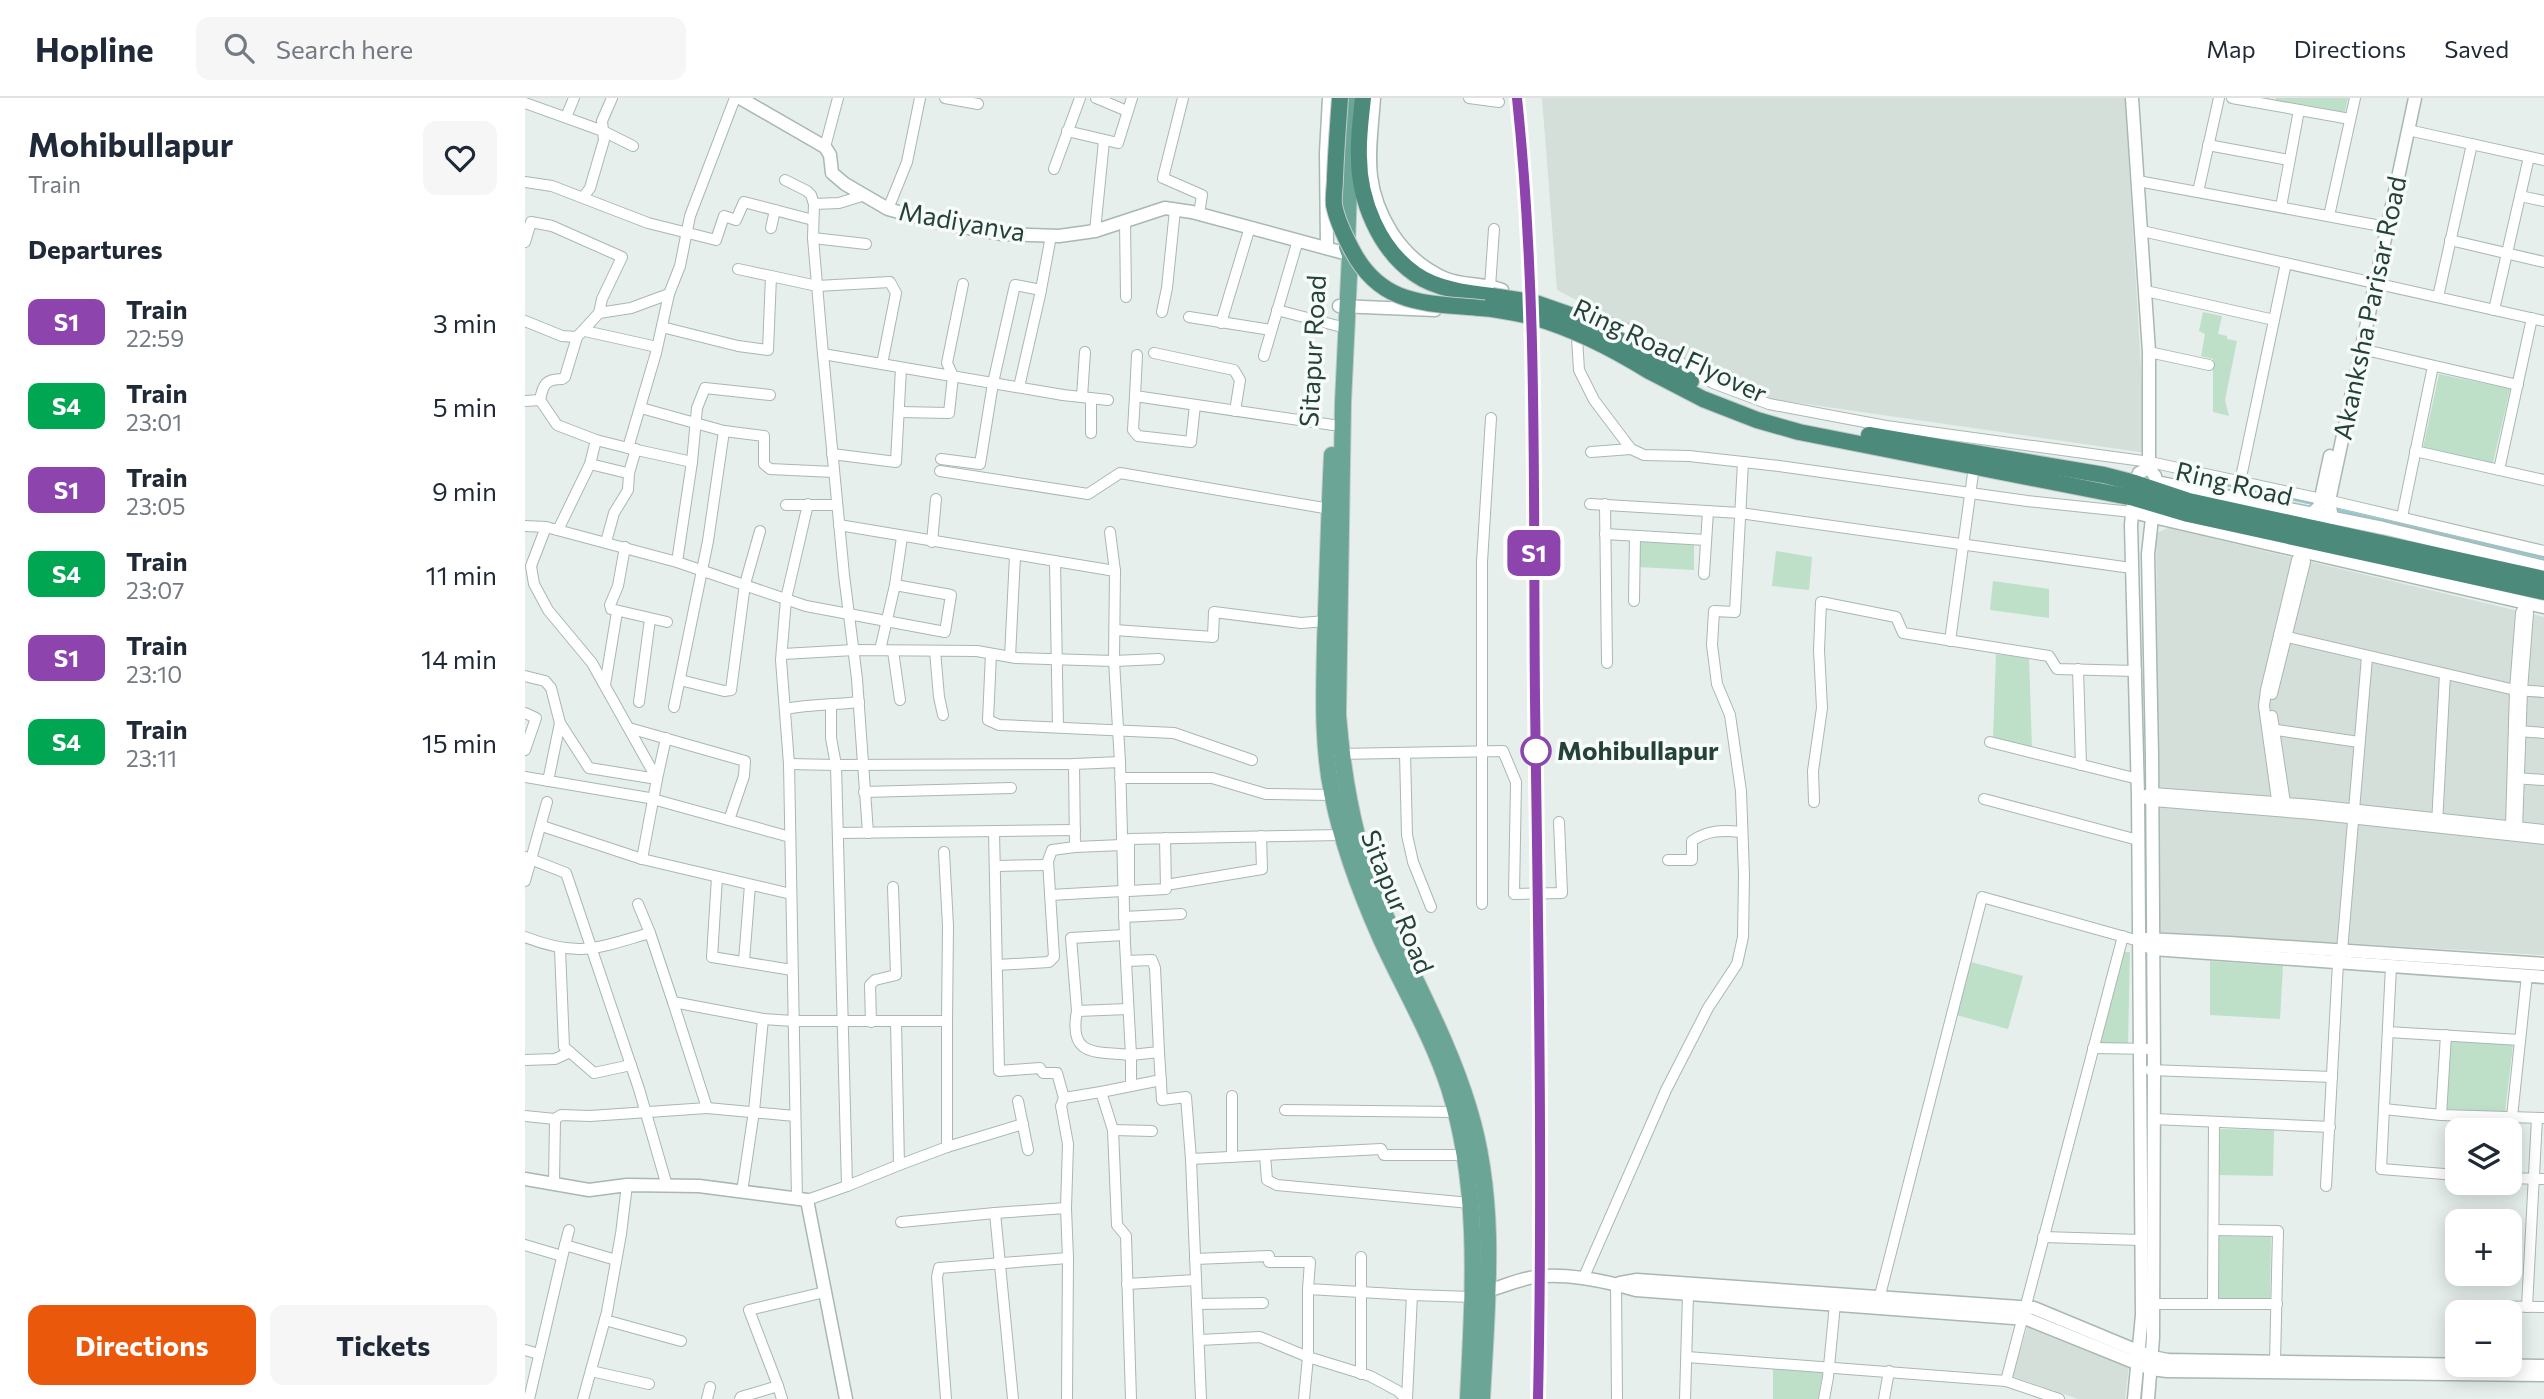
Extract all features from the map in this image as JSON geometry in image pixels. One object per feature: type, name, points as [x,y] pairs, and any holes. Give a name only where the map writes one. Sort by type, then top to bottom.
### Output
[{"type":"highway","name":"Ring Road Flyover","points":[[1340,98],[1334,204],[1341,229],[1357,261],[1375,280],[1394,293],[1416,302],[1483,308],[1531,317],[1571,329],[1711,391],[1780,418],[1821,428],[1913,441]]},
{"type":"highway","name":"Ring Road Flyover","points":[[1363,98],[1359,157],[1362,192],[1374,223],[1389,248],[1415,274],[1443,288],[1533,302],[1579,318],[1703,399],[1757,420],[1788,429],[1974,466]]},
{"type":"highway","name":"Ring Road","points":[[1913,441],[2104,475],[2134,498]]},
{"type":"highway","name":"Ring Road","points":[[1974,466],[2134,498],[2189,501],[2544,579]]},
{"type":"highway","name":"Ring Road","points":[[2154,498],[2188,514],[2278,540],[2544,593]]},
{"type":"main road","name":"Sitapur Road","points":[[1352,98],[1343,306],[1338,715],[1332,795],[1342,835],[1363,896],[1432,1044],[1449,1090],[1463,1155],[1480,1294],[1482,1399]]},
{"type":"main road","name":"Sitapur Road","points":[[1343,306],[1338,326],[1329,509],[1324,713],[1333,754],[1376,893],[1438,1025],[1471,1113],[1486,1203],[1488,1243],[1468,1399]]},
{"type":"street","points":[[566,117],[574,98]]},
{"type":"street","points":[[584,196],[590,188],[604,140],[602,121],[612,98]]},
{"type":"street","points":[[606,542],[614,513],[628,490],[632,449],[641,408],[669,294],[680,266],[690,216],[735,98]]},
{"type":"street","points":[[740,98],[825,147],[838,98]]},
{"type":"street","points":[[888,209],[908,162],[920,98]]},
{"type":"street","points":[[946,98],[978,104]]},
{"type":"street","points":[[1054,169],[1080,98]]},
{"type":"street","points":[[1096,98],[1127,111]]},
{"type":"street","points":[[1067,131],[1118,143],[1132,98]]},
{"type":"street","points":[[1183,98],[1163,178],[1202,195],[1199,214]]},
{"type":"street","points":[[1327,248],[1326,153],[1329,98]]},
{"type":"street","points":[[1343,306],[1490,313],[1503,307],[1505,302],[1502,290],[1447,279],[1417,262],[1399,244],[1381,214],[1373,193],[1370,162],[1374,98]]},
{"type":"street","points":[[1469,98],[1499,102]]},
{"type":"street","points":[[2132,98],[2149,352],[2150,465],[2155,476],[2148,554],[2153,797],[2154,1070],[2153,1304],[2148,1399]]},
{"type":"street","points":[[2198,192],[2219,98]]},
{"type":"street","points":[[2232,98],[2270,101],[2299,110],[2350,119]]},
{"type":"street","points":[[2329,216],[2355,98]]},
{"type":"street","name":"Akanksha Parisar Road","points":[[2311,514],[2325,500],[2361,349],[2381,226],[2407,98]]},
{"type":"street","name":"Akanksha Parisar Road","points":[[2332,518],[2325,500],[2415,98]]},
{"type":"street","points":[[531,102],[633,146]]},
{"type":"street","points":[[2281,208],[2299,110]]},
{"type":"street","points":[[2408,130],[2544,160]]},
{"type":"street","points":[[1095,231],[1104,141]]},
{"type":"street","points":[[2438,297],[2472,144]]},
{"type":"street","points":[[2208,145],[2289,160]]},
{"type":"street","name":"Madiyanva","points":[[825,147],[830,155],[832,173],[888,209],[931,221],[1002,234],[1051,236],[1095,231],[1165,208],[1199,214],[1327,248],[1345,250]]},
{"type":"street","points":[[2494,310],[2529,157]]},
{"type":"street","points":[[786,180],[807,191],[814,204],[813,238],[817,286],[839,526],[859,702],[868,833]]},
{"type":"street","points":[[2139,181],[2381,226]]},
{"type":"street","points":[[525,182],[552,186],[584,196],[648,223],[716,240],[724,216],[736,220],[744,202],[813,220]]},
{"type":"street","points":[[814,204],[839,203],[865,195]]},
{"type":"street","points":[[2520,196],[2544,201]]},
{"type":"street","points":[[771,228],[775,210]]},
{"type":"street","points":[[1161,312],[1167,288],[1175,210]]},
{"type":"street","points":[[1125,221],[1126,297]]},
{"type":"street","points":[[525,242],[531,222],[552,226],[622,257],[602,299],[599,313],[581,334],[565,377],[550,379],[544,383],[540,400],[557,425],[596,440],[692,461]]},
{"type":"street","points":[[1221,323],[1250,228]]},
{"type":"street","points":[[1490,287],[1494,229]]},
{"type":"street","points":[[2142,231],[2544,321]]},
{"type":"street","points":[[1019,387],[1051,236]]},
{"type":"street","points":[[813,238],[866,244]]},
{"type":"street","points":[[1264,356],[1298,240]]},
{"type":"street","points":[[2450,240],[2544,262]]},
{"type":"street","points":[[2241,482],[2286,263]]},
{"type":"street","points":[[738,269],[817,286],[890,282],[896,293],[882,364]]},
{"type":"street","points":[[661,327],[738,346],[768,350],[771,276]]},
{"type":"street","points":[[900,412],[949,413],[953,376],[947,363],[963,284]]},
{"type":"street","points":[[1041,290],[1016,285],[993,383],[980,464],[940,465],[1087,494],[1120,473],[1329,509]]},
{"type":"street","points":[[2146,291],[2274,320]]},
{"type":"street","points":[[599,313],[631,308],[669,294]]},
{"type":"street","points":[[1277,310],[1338,326]]},
{"type":"street","points":[[1189,317],[1271,330]]},
{"type":"street","points":[[2498,470],[2532,318]]},
{"type":"street","points":[[525,321],[562,336],[581,334],[657,348]]},
{"type":"street","points":[[2134,498],[1970,493],[1743,462],[1689,456],[1644,455],[1631,449],[1594,400],[1579,370],[1577,338],[1581,329],[1596,322],[1608,321],[1623,327],[1713,383],[1769,404],[1886,426],[2108,457],[2241,482],[2544,551]]},
{"type":"street","points":[[2361,349],[2518,385]]},
{"type":"street","points":[[1085,352],[1086,397],[1091,433]]},
{"type":"street","points":[[2149,352],[2209,365]]},
{"type":"street","points":[[1154,353],[1234,370],[1240,380],[1235,411]]},
{"type":"street","points":[[823,354],[1108,400]]},
{"type":"street","points":[[1136,355],[1133,430],[1137,436],[1191,442],[1195,405]]},
{"type":"street","points":[[2402,517],[2434,366]]},
{"type":"street","points":[[832,454],[896,462],[901,368]]},
{"type":"street","points":[[677,562],[692,461],[694,425],[705,388],[770,395]]},
{"type":"street","points":[[1135,396],[1333,425]]},
{"type":"street","points":[[525,401],[540,400]]},
{"type":"street","points":[[641,408],[694,425],[764,436],[764,464],[770,470],[834,472]]},
{"type":"street","points":[[1482,904],[1482,562],[1491,418]]},
{"type":"street","points":[[1886,426],[1913,441]]},
{"type":"street","points":[[674,707],[702,570],[724,431]]},
{"type":"street","points":[[558,530],[590,464],[596,440]]},
{"type":"street","points":[[1591,452],[1631,449]]},
{"type":"street","points":[[2416,451],[2544,480]]},
{"type":"street","points":[[2104,475],[2108,457]]},
{"type":"street","points":[[1583,1279],[1666,1090],[1708,1009],[1737,964],[1743,937],[1741,791],[1730,715],[1717,684],[1712,645],[1714,611],[1735,612],[1743,462]]},
{"type":"street","points":[[590,464],[622,472]]},
{"type":"street","points":[[2134,1399],[2141,1315],[2139,796],[2131,568],[2134,498],[2139,473],[2150,465]]},
{"type":"street","points":[[1950,641],[1974,466]]},
{"type":"street","points":[[2154,498],[2311,514],[2544,567]]},
{"type":"street","points":[[932,542],[936,499]]},
{"type":"street","points":[[808,504],[786,599],[781,660],[789,764],[795,1116],[802,1199],[825,1292],[846,1399]]},
{"type":"street","points":[[1590,504],[1740,513],[2131,568]]},
{"type":"street","points":[[786,505],[837,505]]},
{"type":"street","points":[[1605,505],[1607,663]]},
{"type":"street","points":[[1704,574],[1708,511]]},
{"type":"street","points":[[525,526],[546,527],[625,547],[806,606],[945,632],[951,595],[895,585]]},
{"type":"street","points":[[839,526],[1115,571]]},
{"type":"street","points":[[546,527],[531,566],[534,584],[548,610],[593,663],[657,779]]},
{"type":"street","points":[[680,680],[724,691],[730,690],[745,584],[760,531]]},
{"type":"street","points":[[1110,532],[1115,571],[1114,661],[1131,1086]]},
{"type":"street","points":[[1605,534],[1706,540]]},
{"type":"street","points":[[1634,601],[1635,536]]},
{"type":"street","points":[[880,650],[895,585],[902,537]]},
{"type":"street","points":[[2278,540],[2303,552],[2544,607]]},
{"type":"street","points":[[625,547],[611,609],[667,622]]},
{"type":"street","points":[[2280,806],[2271,730],[2272,692],[2282,636],[2305,562],[2303,552]]},
{"type":"street","points":[[1010,657],[1014,556]]},
{"type":"street","points":[[1055,562],[1058,727]]},
{"type":"street","points":[[1814,802],[1813,771],[1822,708],[1819,650],[1821,603],[1896,617],[1903,634],[2049,656],[2057,669],[2136,671]]},
{"type":"street","points":[[2514,830],[2521,613],[2526,603]]},
{"type":"street","points":[[605,685],[617,612]]},
{"type":"street","points":[[1115,630],[1213,637],[1214,612],[1301,622],[1326,621]]},
{"type":"street","points":[[639,702],[650,619]]},
{"type":"street","points":[[2282,636],[2518,690],[2544,692]]},
{"type":"street","points":[[783,654],[880,650],[1114,661],[1159,659]]},
{"type":"street","points":[[893,651],[901,700]]},
{"type":"street","points":[[935,651],[943,715]]},
{"type":"street","points":[[991,654],[988,720],[999,725],[1174,733],[1252,760]]},
{"type":"street","points":[[2326,1186],[2340,957],[2367,657]]},
{"type":"street","points":[[2078,669],[2081,765]]},
{"type":"street","points":[[2437,823],[2445,674]]},
{"type":"street","points":[[525,676],[545,681],[551,688],[561,723],[589,768],[657,779]]},
{"type":"street","points":[[786,709],[816,704],[859,702]]},
{"type":"street","points":[[831,705],[831,738],[836,765],[847,1186]]},
{"type":"street","points":[[525,713],[536,718],[525,750]]},
{"type":"street","points":[[548,781],[561,723]]},
{"type":"street","points":[[629,729],[745,761],[744,776],[729,820]]},
{"type":"street","points":[[2271,730],[2359,743]]},
{"type":"street","points":[[2517,731],[2544,733]]},
{"type":"street","points":[[642,859],[666,738]]},
{"type":"street","points":[[1990,742],[2138,779]]},
{"type":"street","points":[[1333,754],[1503,751],[1516,782],[1514,894],[1562,893],[1559,822]]},
{"type":"street","points":[[1405,753],[1407,835],[1413,862],[1431,907]]},
{"type":"street","points":[[789,764],[1074,765],[1120,762]]},
{"type":"street","points":[[1074,765],[1075,848]]},
{"type":"street","points":[[525,777],[653,799],[790,837]]},
{"type":"street","points":[[1120,778],[1212,778],[1266,794],[1332,795]]},
{"type":"street","points":[[2516,778],[2544,780]]},
{"type":"street","points":[[865,792],[1011,788]]},
{"type":"street","points":[[2139,796],[2280,806],[2437,823],[2544,831]]},
{"type":"street","points":[[1984,799],[2138,840]]},
{"type":"street","points":[[525,881],[529,858],[542,826],[547,802]]},
{"type":"street","points":[[542,826],[642,859],[791,894]]},
{"type":"street","points":[[838,833],[1075,830]]},
{"type":"street","points":[[2514,830],[2544,839]]},
{"type":"street","points":[[994,831],[999,1071],[1040,1068],[1043,1073],[1057,1073],[1064,1098],[1061,1106],[1068,1144],[1067,1399]]},
{"type":"street","points":[[1668,860],[1692,860],[1692,841],[1699,836],[1711,832],[1741,832]]},
{"type":"street","points":[[1165,838],[1166,889],[1129,891],[1129,839],[1165,838],[1261,836],[1342,835]]},
{"type":"street","points":[[1166,885],[1262,869],[1261,836]]},
{"type":"street","points":[[997,965],[1049,962],[1054,957],[1048,865],[1052,850],[1122,845]]},
{"type":"street","points":[[944,852],[948,926],[947,1147]]},
{"type":"street","points":[[529,858],[566,873],[631,1065],[667,1185]]},
{"type":"street","points":[[995,866],[1048,865]]},
{"type":"street","points":[[717,877],[712,957],[792,970]]},
{"type":"street","points":[[744,961],[750,884]]},
{"type":"street","points":[[871,1022],[870,985],[875,980],[896,975],[893,887]]},
{"type":"street","points":[[1050,895],[1123,891]]},
{"type":"street","points":[[1878,1301],[1982,897],[2153,944],[2340,957],[2544,964]]},
{"type":"street","points":[[638,904],[707,1108]]},
{"type":"street","points":[[1124,917],[1181,914]]},
{"type":"street","points":[[525,937],[560,948],[591,950],[650,933]]},
{"type":"street","points":[[1053,938],[1124,935]]},
{"type":"street","points":[[2006,1381],[2123,936]]},
{"type":"street","points":[[1071,938],[1078,1043],[1084,1049],[1131,1055],[1159,1052]]},
{"type":"street","points":[[560,948],[564,1048],[594,1073],[631,1065]]},
{"type":"street","points":[[2340,957],[2391,967],[2544,977]]},
{"type":"street","points":[[1126,961],[1152,960],[1162,1100],[1186,1097],[1201,1399]]},
{"type":"street","points":[[2391,967],[2381,1169],[2445,1174]]},
{"type":"street","points":[[2512,1117],[2527,975]]},
{"type":"street","points":[[673,1002],[793,1021],[947,1021]]},
{"type":"street","points":[[1077,1011],[1128,1009]]},
{"type":"street","points":[[742,1192],[754,1111],[763,1018]]},
{"type":"street","points":[[896,1022],[899,1165]]},
{"type":"street","points":[[2388,1032],[2520,1040]]},
{"type":"street","points":[[2441,1115],[2446,1035]]},
{"type":"street","points":[[2093,1048],[2153,1049]]},
{"type":"street","points":[[525,1060],[555,1059],[570,1052]]},
{"type":"street","points":[[2139,1069],[2332,1077]]},
{"type":"street","points":[[1064,1098],[1161,1080]]},
{"type":"street","points":[[1101,1092],[1114,1130],[1117,1225],[1126,1236],[1131,1399]]},
{"type":"street","points":[[1233,1096],[1233,1157]]},
{"type":"street","points":[[1018,1101],[1028,1150]]},
{"type":"street","points":[[525,1116],[555,1119],[561,1115],[646,1114],[707,1108],[795,1116]]},
{"type":"street","points":[[2384,1109],[2441,1115],[2541,1118],[2539,1179],[2527,1307]]},
{"type":"street","points":[[1285,1110],[1454,1112]]},
{"type":"street","points":[[554,1183],[555,1119]]},
{"type":"street","points":[[2154,1119],[2330,1127]]},
{"type":"street","points":[[2213,1304],[2214,1122]]},
{"type":"street","points":[[525,1179],[589,1191],[627,1185],[699,1186],[802,1199],[847,1186],[947,1147],[1023,1124]]},
{"type":"street","points":[[1114,1130],[1152,1131]]},
{"type":"street","points":[[1191,1159],[1381,1149],[1384,1155],[1463,1155]]},
{"type":"street","points":[[1265,1155],[1267,1180],[1277,1185],[1470,1203]]},
{"type":"street","points":[[583,1399],[605,1320],[627,1185]]},
{"type":"street","points":[[901,1222],[1066,1208]]},
{"type":"street","points":[[995,1213],[1013,1399]]},
{"type":"street","points":[[529,1399],[569,1230]]},
{"type":"street","points":[[2214,1230],[2278,1231],[2275,1362]]},
{"type":"street","points":[[2043,1237],[2140,1240]]},
{"type":"street","points":[[525,1245],[616,1260]]},
{"type":"street","points":[[1195,1259],[1269,1256],[1269,1262],[1310,1262],[1308,1357],[1304,1399]]},
{"type":"street","points":[[1360,1374],[1361,1257]]},
{"type":"street","points":[[946,1399],[937,1277],[939,1268],[1068,1258]]},
{"type":"street","points":[[1308,1289],[1412,1295],[1480,1294],[1529,1278],[1560,1277],[1616,1284],[1636,1290],[1688,1294],[1835,1304],[1878,1301]]},
{"type":"street","points":[[1127,1284],[1196,1280]]},
{"type":"street","points":[[1616,1284],[1637,1280],[2022,1313],[2067,1333],[2151,1363],[2420,1369],[2544,1366]]},
{"type":"street","points":[[1616,1284],[1617,1399]]},
{"type":"street","points":[[782,1399],[749,1310],[825,1292]]},
{"type":"street","points":[[1685,1399],[1688,1294]]},
{"type":"street","points":[[1406,1399],[1412,1295]]},
{"type":"street","points":[[1196,1304],[1263,1303]]},
{"type":"street","points":[[1824,1399],[1835,1304]]},
{"type":"street","points":[[2153,1304],[2277,1304]]},
{"type":"street","points":[[2522,1307],[2544,1307]]},
{"type":"street","points":[[605,1320],[681,1341]]},
{"type":"street","points":[[1199,1340],[1260,1337],[1308,1357],[1360,1374],[1398,1391],[1406,1399]]},
{"type":"street","points":[[525,1350],[539,1354]]},
{"type":"street","points":[[1686,1357],[2006,1381],[2059,1399]]},
{"type":"street","points":[[2151,1363],[2168,1360],[2275,1362],[2544,1375]]},
{"type":"street","points":[[591,1371],[649,1384]]},
{"type":"street","points":[[1884,1399],[1889,1371]]},
{"type":"street","points":[[740,1399],[741,1396],[778,1386]]},
{"type":"street","points":[[706,1399],[710,1387]]},
{"type":"shaded area","points":[[1542,98],[2125,98],[2146,453],[1764,398],[1716,379],[1629,327],[1557,290]]},
{"type":"shaded area","points":[[2168,528],[2544,617],[2544,955],[2160,932],[2156,533]]},
{"type":"shaded area","points":[[2028,1325],[2129,1365],[2125,1399],[2078,1399],[2012,1376]]},
{"type":"green space","points":[[2276,98],[2348,98],[2345,112]]},
{"type":"green space","points":[[2203,312],[2222,316],[2218,334],[2237,341],[2225,400],[2229,416],[2213,412],[2213,359],[2201,356],[2205,334],[2199,331]]},
{"type":"green space","points":[[2439,374],[2510,389],[2493,463],[2423,448]]},
{"type":"green space","points":[[1639,540],[1694,542],[1694,570],[1638,567]]},
{"type":"green space","points":[[1776,551],[1812,557],[1809,590],[1772,586]]},
{"type":"green space","points":[[1993,581],[2049,589],[2049,618],[1990,610]]},
{"type":"green space","points":[[1996,654],[2029,658],[2032,748],[1993,739]]},
{"type":"green space","points":[[2122,952],[2130,952],[2128,1045],[2099,1045]]},
{"type":"green space","points":[[2210,961],[2283,966],[2280,1019],[2210,1015]]},
{"type":"green space","points":[[1971,962],[2023,976],[2008,1029],[1956,1015]]},
{"type":"green space","points":[[2450,1041],[2513,1045],[2505,1112],[2446,1109]]},
{"type":"green space","points":[[2220,1129],[2274,1130],[2273,1176],[2219,1175]]},
{"type":"green space","points":[[2219,1236],[2271,1237],[2270,1299],[2218,1298]]},
{"type":"green space","points":[[1773,1369],[1823,1372],[1818,1399],[1773,1399]]},
{"type":"waterway","points":[[2181,475],[2314,504]]},
{"type":"waterway","points":[[2334,509],[2544,558]]},
{"type":"railway","points":[[1517,98],[1528,243],[1533,389],[1540,1129],[1538,1399]]},
{"type":"train","name":"S1","points":[[1517,98],[1529,261],[1532,404],[1539,1095],[1538,1399]]},
{"type":"place","name":"Mohibullapur","points":[[1536,751]]}]
